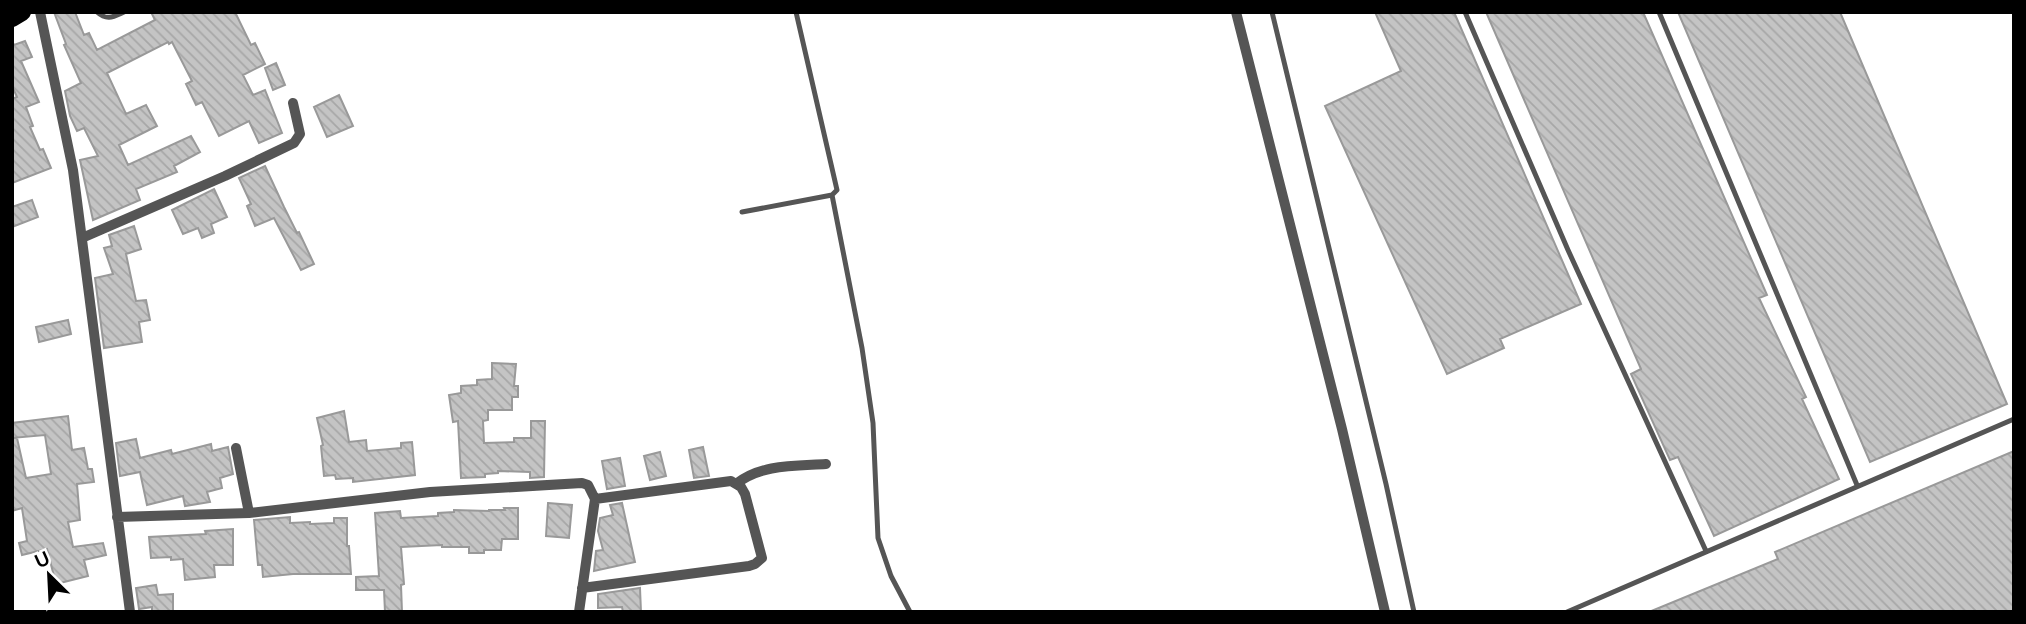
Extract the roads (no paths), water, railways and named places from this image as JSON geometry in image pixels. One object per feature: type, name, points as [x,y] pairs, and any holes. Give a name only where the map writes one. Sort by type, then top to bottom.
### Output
[{"type":"main road","points":[[12,18],[22,12]]},
{"type":"street","points":[[40,12],[73,170],[130,612]]},
{"type":"street","points":[[1236,12],[1339,416],[1385,612]]},
{"type":"street","points":[[82,238],[295,143],[300,134],[293,103]]},
{"type":"street","points":[[236,448],[249,513]]},
{"type":"street","points":[[736,484],[748,474],[763,469],[825,464]]},
{"type":"street","points":[[582,588],[755,564],[760,561],[762,553],[745,494],[736,484],[724,482],[595,499]]},
{"type":"street","points":[[117,517],[249,513],[430,492],[582,483],[588,485],[595,499],[579,612]]},
{"type":"lane","points":[[97,12],[109,19],[124,12]]},
{"type":"lane","points":[[742,212],[832,195],[837,190],[796,12]]},
{"type":"lane","points":[[1272,12],[1380,457],[1414,612]]},
{"type":"lane","points":[[1465,12],[1569,250],[1706,551]]},
{"type":"lane","points":[[1659,12],[1857,485]]},
{"type":"lane","points":[[832,195],[862,348],[873,423],[878,538],[891,576],[910,612]]},
{"type":"lane","points":[[1567,612],[2014,419]]}]
